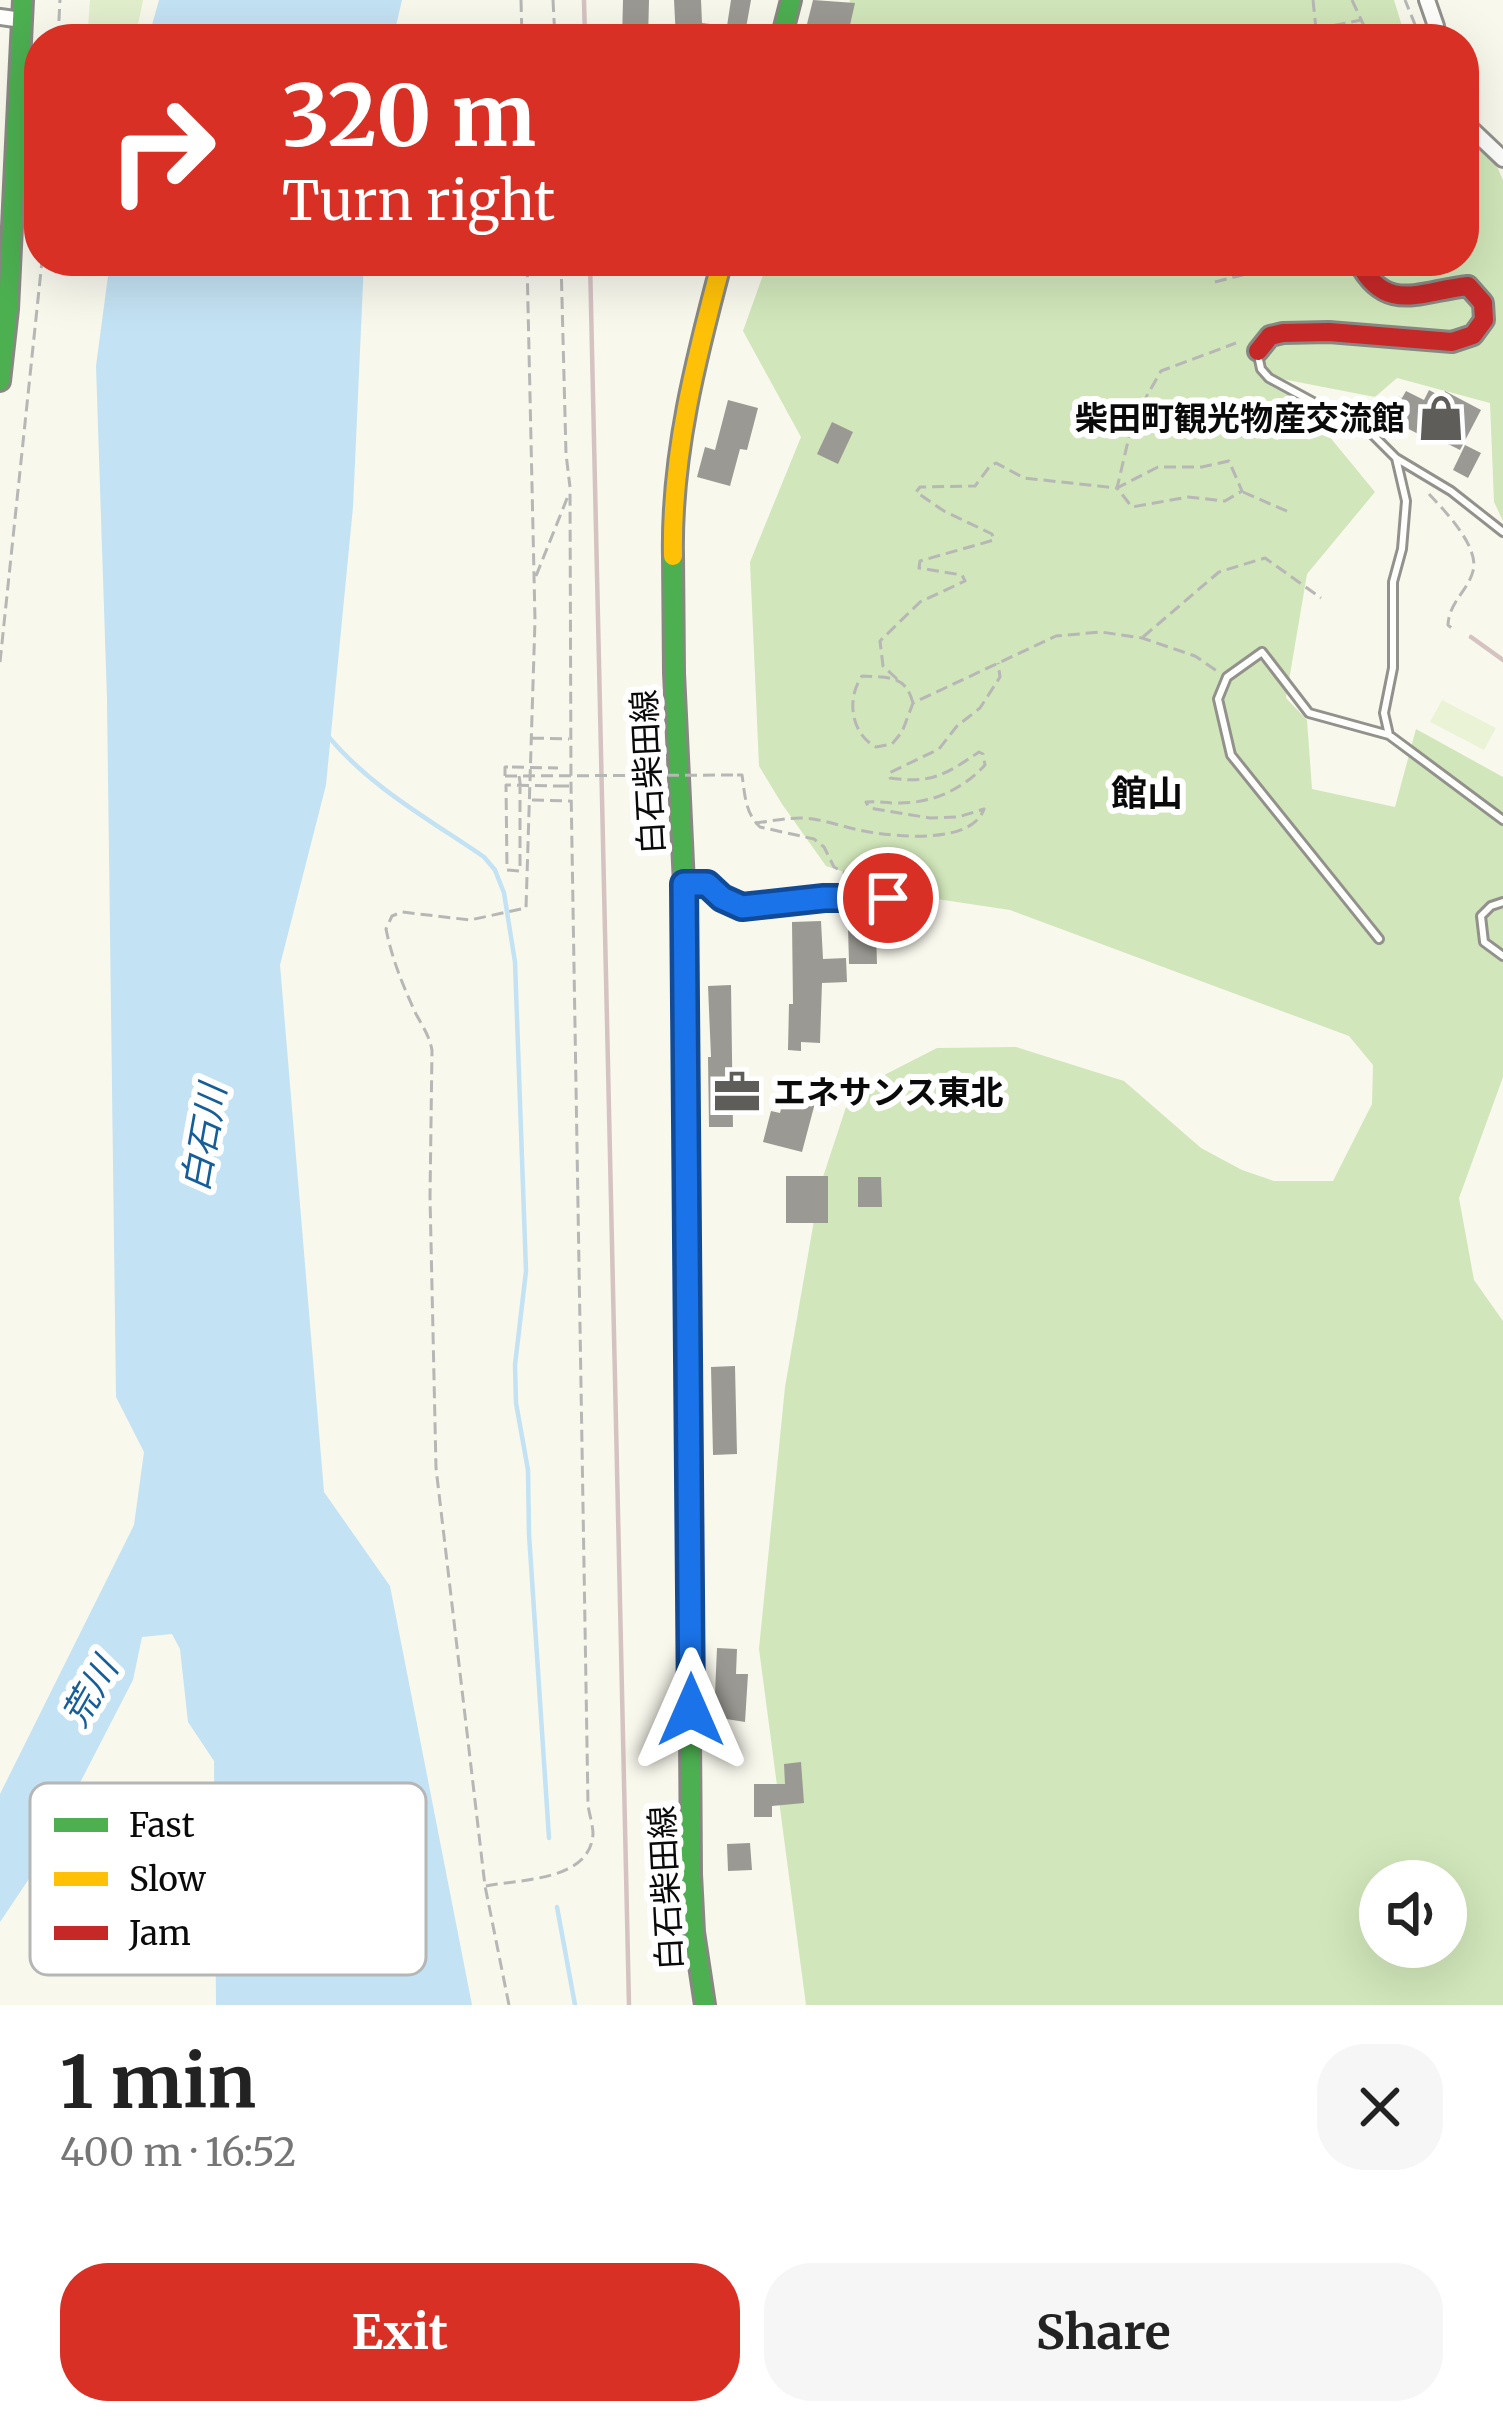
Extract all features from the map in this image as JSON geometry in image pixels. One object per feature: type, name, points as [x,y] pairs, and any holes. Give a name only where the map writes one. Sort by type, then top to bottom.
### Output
[{"type":"main road","points":[[0,381],[22,10]]},
{"type":"main road","name":"白石柴田線","points":[[705,2005],[691,1874],[684,884],[674,673],[674,480],[718,276]]},
{"type":"main road","points":[[1258,351],[1274,334],[1452,342],[1466,341],[1483,325],[1482,299],[1468,286],[1415,294],[1384,292],[1367,276]]},
{"type":"main road","points":[[684,884],[707,884],[742,907],[824,898],[897,898]]},
{"type":"street","points":[[0,16],[22,10]]},
{"type":"street","points":[[1479,136],[1503,159]]},
{"type":"lane","points":[[1258,351],[1257,361],[1269,378],[1372,434],[1396,458],[1451,491],[1503,532]]},
{"type":"lane","points":[[1389,735],[1384,713],[1394,668],[1393,582],[1402,549],[1406,501],[1396,458]]},
{"type":"lane","points":[[1379,939],[1231,755],[1218,698],[1227,677],[1262,652],[1310,712],[1389,735],[1503,820]]},
{"type":"lane","points":[[1503,902],[1481,916],[1484,942],[1503,956]]},
{"type":"path","points":[[1352,0],[1363,24]]},
{"type":"path","points":[[1341,24],[1361,20]]},
{"type":"path","points":[[0,662],[40,276]]},
{"type":"path","points":[[509,2005],[484,1886],[436,1468],[432,1050],[428,1032],[396,972],[386,929],[392,916],[402,912],[470,920],[526,908],[534,582],[527,276]]},
{"type":"path","points":[[484,1886],[570,1871],[585,1858],[593,1834],[587,1804],[570,490],[561,276]]},
{"type":"path","points":[[1215,282],[1238,276]]},
{"type":"path","points":[[1117,488],[1133,420],[1161,371],[1236,343]]},
{"type":"path","points":[[897,679],[862,676],[855,687],[860,734],[877,747],[892,744],[902,732],[913,703],[909,688],[883,666],[880,641],[920,602],[965,581],[962,575],[919,568],[920,561],[994,540],[992,534],[916,492],[920,487],[975,486],[996,464],[1024,478],[1117,488],[1159,467],[1202,467],[1229,460],[1242,491],[1291,512]]},
{"type":"path","points":[[1417,472],[1426,490],[1457,524],[1473,556],[1474,570],[1449,611],[1448,625],[1455,631]]},
{"type":"path","points":[[1117,488],[1132,507],[1188,497],[1225,501],[1242,491]]},
{"type":"path","points":[[534,582],[570,490]]},
{"type":"path","points":[[1142,638],[1220,572],[1264,558],[1322,598]]},
{"type":"path","points":[[913,703],[1056,636],[1101,632],[1142,638],[1195,656],[1227,677]]},
{"type":"path","points":[[755,823],[808,818],[867,832],[911,836],[966,828],[982,817],[984,809],[958,818],[930,818],[875,808],[866,802],[933,798],[975,776],[985,765],[979,752],[928,781],[890,778],[890,772],[939,749],[980,708],[1000,677],[998,663]]},
{"type":"path","points":[[532,738],[571,739]]},
{"type":"path","points":[[645,776],[643,746],[652,746],[652,763],[646,763],[645,746],[653,746],[653,763]]},
{"type":"path","points":[[572,768],[506,767],[505,776],[742,776],[747,807],[760,827],[814,839],[834,866],[897,898]]},
{"type":"path","points":[[519,776],[520,782],[520,788],[520,871],[507,870],[506,785],[523,786],[572,786]]},
{"type":"path","points":[[530,800],[572,801]]},
{"type":"green space","points":[[90,0],[143,0],[138,24],[88,24]]},
{"type":"green space","points":[[850,0],[1394,0],[1401,24],[846,24]]},
{"type":"green space","points":[[1479,130],[1503,180],[1503,521],[1494,502],[1490,403],[1397,378],[1375,397],[1282,379],[1375,492],[1307,574],[1286,698],[1307,720],[1312,789],[1395,807],[1416,729],[1503,777],[1503,1077],[1459,1198],[1474,1280],[1503,1321],[1503,2005],[806,2005],[759,1649],[785,1387],[820,1186],[851,1092],[937,1048],[1016,1047],[1124,1081],[1201,1148],[1242,1170],[1274,1181],[1333,1181],[1372,1104],[1373,1065],[1349,1036],[1010,910],[917,896],[826,866],[759,766],[750,562],[801,437],[743,331],[763,276],[1479,276]]},
{"type":"green space","points":[[1442,700],[1496,728],[1484,750],[1430,722]]},
{"type":"water","points":[[159,0],[402,0],[396,24],[152,24]]},
{"type":"water","points":[[108,276],[363,276],[353,507],[326,785],[280,965],[324,1492],[390,1586],[472,2005],[216,2005],[216,1975],[426,1975],[426,1783],[214,1783],[214,1761],[188,1722],[180,1649],[172,1634],[142,1637],[133,1680],[80,1783],[30,1783],[30,1877],[0,1922],[0,1794],[134,1525],[144,1452],[116,1397],[107,699],[96,366]]},
{"type":"building","points":[[623,0],[649,0],[648,24],[622,24]]},
{"type":"building","points":[[674,0],[701,0],[702,23],[710,24],[675,24]]},
{"type":"building","points":[[731,0],[751,0],[747,24],[727,24]]},
{"type":"building","points":[[813,0],[855,3],[850,24],[807,24]]},
{"type":"building","points":[[1429,390],[1442,397],[1445,391],[1481,410],[1460,450],[1391,420],[1398,396],[1402,398],[1406,391],[1424,400]]},
{"type":"building","points":[[728,400],[758,408],[747,450],[740,449],[730,486],[697,477],[705,447],[715,450]]},
{"type":"building","points":[[832,422],[853,432],[838,464],[817,454]]},
{"type":"building","points":[[1465,445],[1481,453],[1468,478],[1453,470]]},
{"type":"building","points":[[821,921],[823,959],[846,958],[847,982],[822,983],[820,1043],[801,1042],[801,1051],[788,1050],[792,922]]},
{"type":"building","points":[[848,926],[872,926],[877,964],[849,964]]},
{"type":"building","points":[[731,985],[733,1127],[709,1127],[708,986]]},
{"type":"building","points":[[815,1103],[802,1152],[763,1142],[771,1111],[780,1113],[782,1105]]},
{"type":"building","points":[[786,1176],[828,1176],[828,1223],[786,1223]]},
{"type":"building","points":[[858,1177],[881,1177],[882,1207],[858,1207]]},
{"type":"building","points":[[735,1366],[737,1454],[713,1455],[711,1367]]},
{"type":"building","points":[[717,1648],[737,1649],[736,1674],[748,1674],[745,1722],[714,1717]]},
{"type":"building","points":[[801,1762],[804,1803],[772,1806],[772,1817],[754,1817],[754,1784],[785,1784],[784,1764]]},
{"type":"building","points":[[750,1843],[752,1870],[728,1871],[727,1844]]},
{"type":"waterway","points":[[328,736],[382,787],[484,857],[504,893],[515,962],[526,1271],[515,1365],[516,1403],[528,1470],[549,1838]]},
{"type":"waterway","points":[[557,1907],[575,2005]]},
{"type":"railway","points":[[584,0],[585,24]]},
{"type":"railway","points":[[590,276],[629,2005]]},
{"type":"railway","points":[[1471,637],[1503,660]]},
{"type":"traffic: fast","points":[[0,381],[8,309],[23,0]]},
{"type":"traffic: fast","points":[[785,24],[791,0]]},
{"type":"traffic: fast","points":[[673,556],[684,884],[691,1874],[705,2005]]},
{"type":"traffic: fast","points":[[684,884],[708,884],[722,898],[742,907],[824,898],[906,899]]},
{"type":"traffic: slow","points":[[673,556],[681,444],[718,276]]},
{"type":"traffic: jam","points":[[1258,351],[1270,336],[1283,333],[1452,342],[1473,335],[1484,320],[1483,303],[1468,286],[1405,296],[1380,288],[1368,276]]},
{"type":"place","name":"柴田町観光物産交流館","points":[[1441,418]]},
{"type":"place","name":"エネサンス東北","points":[[737,1092]]},
{"type":"district","name":"館山","points":[[1147,793]]},
{"type":"route","points":[[691,1710],[684,884],[707,884],[742,907],[824,898],[888,898]]},
{"type":"water label","name":"白石川","points":[[204,1138]]},
{"type":"water label","name":"荒川","points":[[90,1692]]}]
